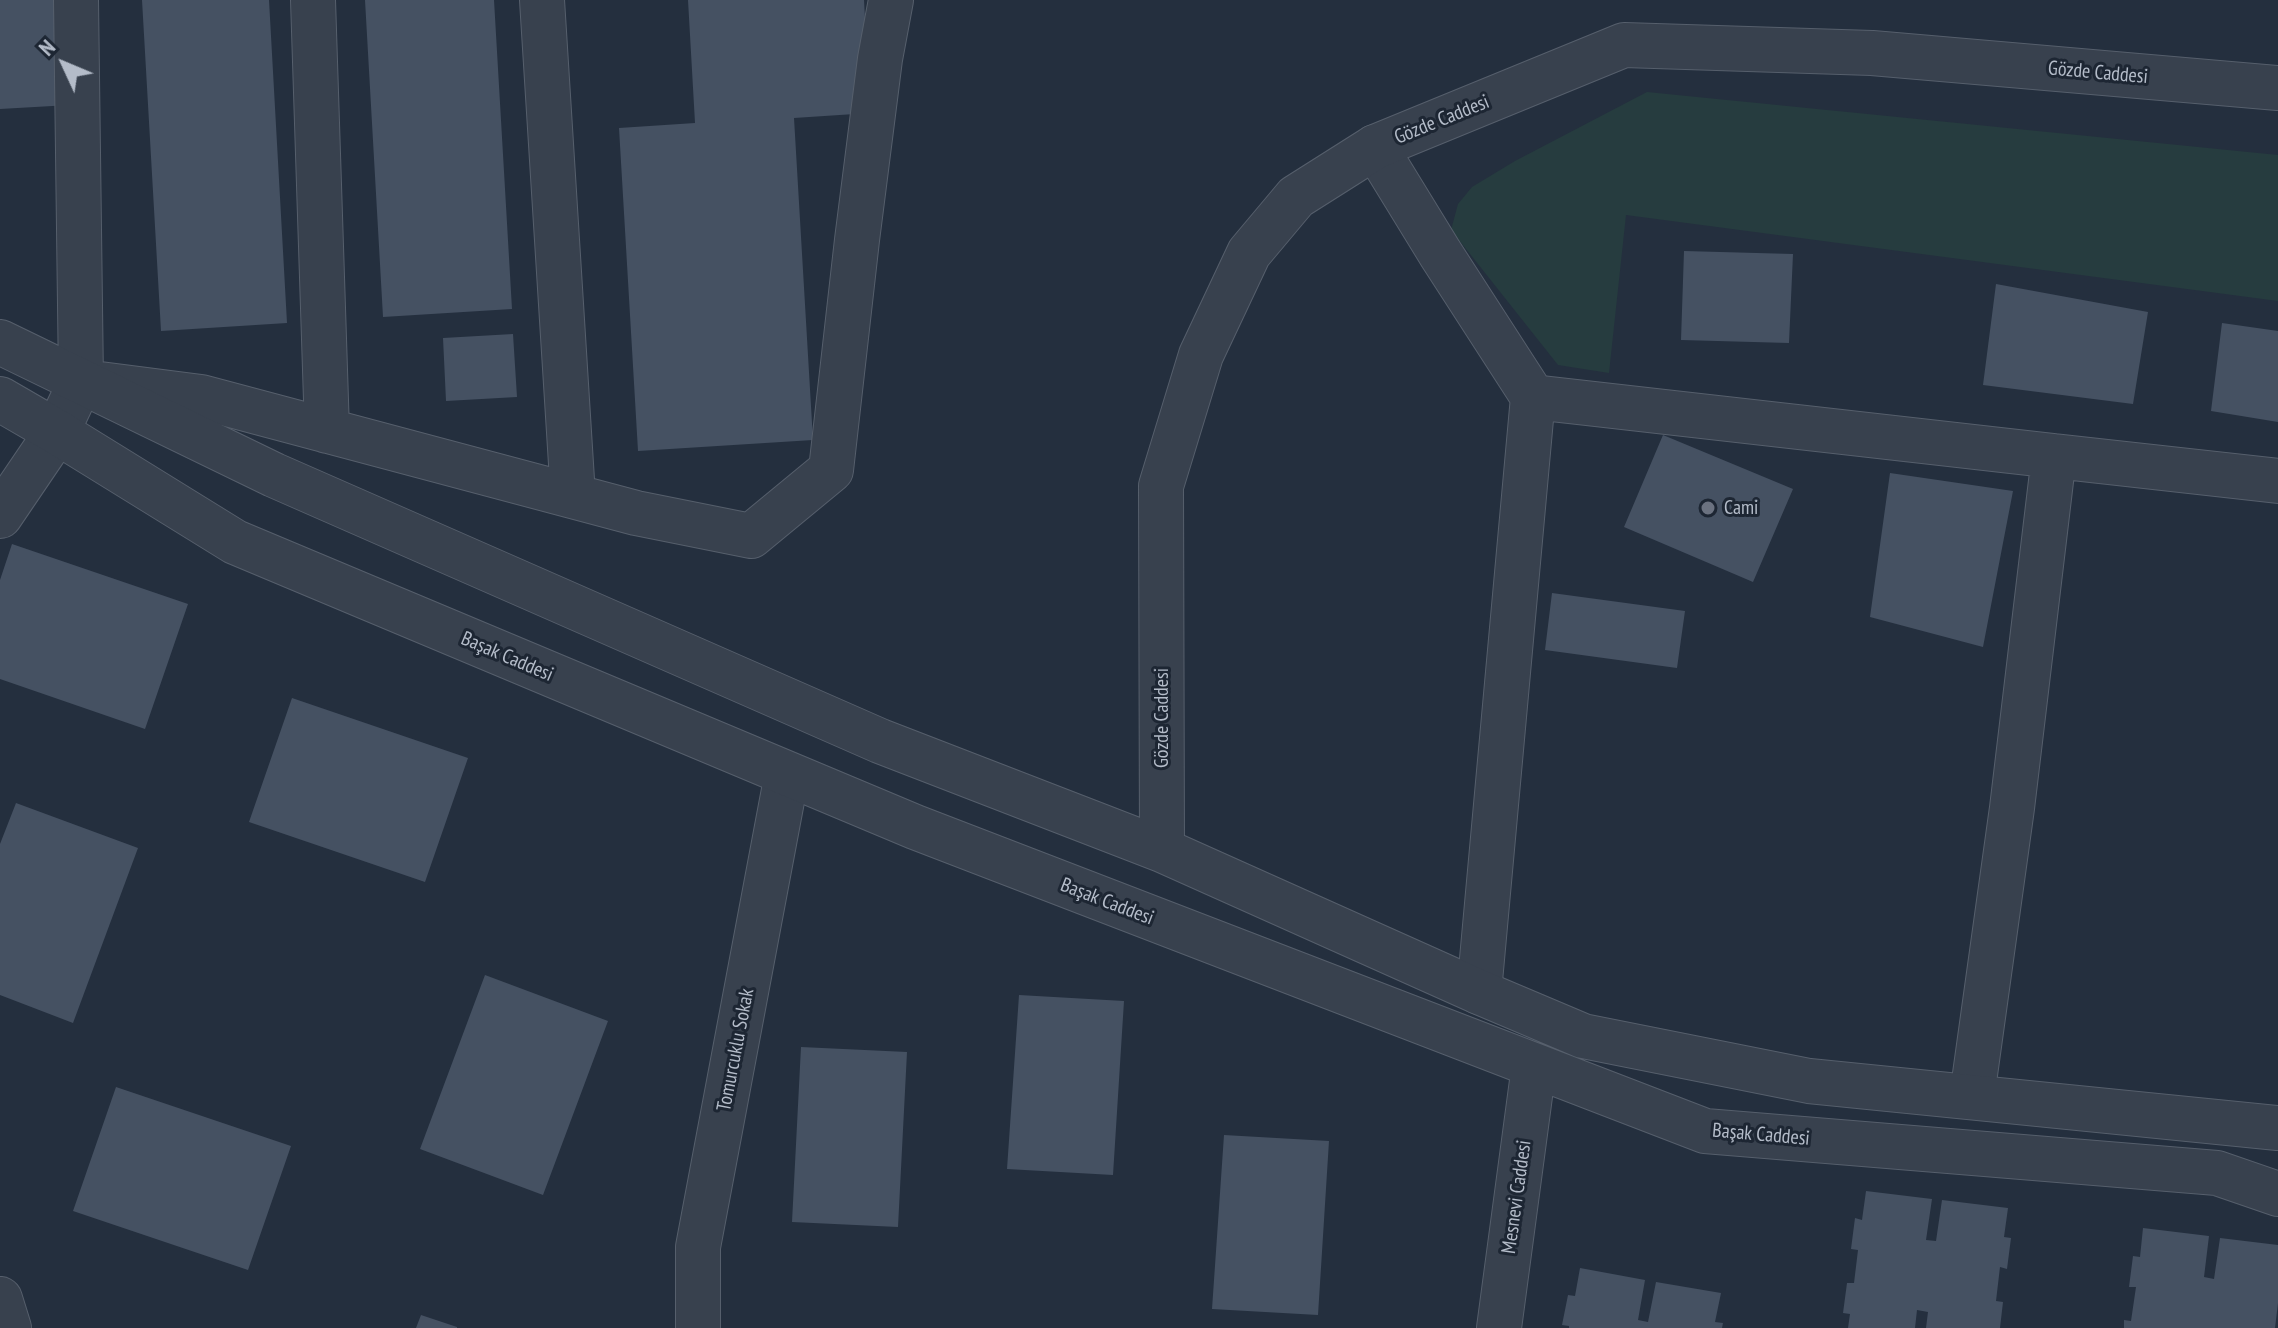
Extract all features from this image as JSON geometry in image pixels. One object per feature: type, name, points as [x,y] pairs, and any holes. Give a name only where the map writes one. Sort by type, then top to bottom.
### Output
[{"type":"street","points":[[0,516],[57,432],[81,381],[76,0]]},
{"type":"street","points":[[313,0],[327,431]]},
{"type":"street","points":[[542,0],[573,496]]},
{"type":"street","points":[[81,381],[201,397],[636,513],[751,536],[831,470],[880,59],[891,0]]},
{"type":"street","name":"Gözde Caddesi","points":[[1162,850],[1161,486],[1201,355],[1249,253],[1296,197],[1375,147],[1624,45],[1872,53],[2278,88]]},
{"type":"street","points":[[1375,147],[1533,397],[1479,992]]},
{"type":"street","points":[[0,342],[274,475],[866,734],[1162,850],[1583,1036],[1809,1081],[2278,1128]]},
{"type":"street","points":[[1533,397],[2278,481]]},
{"type":"street","name":"Başak Caddesi","points":[[0,399],[235,542],[915,827],[1705,1131],[2217,1173],[2278,1194]]},
{"type":"street","points":[[1972,1096],[2012,808],[2054,456]]},
{"type":"street","name":"Tomurcuklu Sokak","points":[[698,1328],[698,1247],[787,774]]},
{"type":"street","name":"Mesnevi Caddesi","points":[[1499,1328],[1534,1066]]},
{"type":"street","points":[[0,1299],[9,1328]]},
{"type":"green space","points":[[1647,92],[2278,155],[2278,301],[1626,215],[1609,373],[1558,365],[1451,230],[1458,204],[1472,187],[1515,161]]},
{"type":"building","points":[[0,0],[64,0],[70,105],[0,109]]},
{"type":"building","points":[[142,0],[269,0],[287,323],[161,331]]},
{"type":"building","points":[[365,0],[494,0],[512,309],[383,317]]},
{"type":"building","points":[[688,0],[864,0],[870,113],[794,118],[813,440],[638,451],[619,128],[695,123]]},
{"type":"building","points":[[1684,251],[1793,254],[1789,343],[1681,340]]},
{"type":"building","points":[[1996,284],[2148,312],[2133,404],[1983,385]]},
{"type":"building","points":[[2222,323],[2278,331],[2278,422],[2211,411]]},
{"type":"building","points":[[513,334],[517,397],[446,401],[443,338]]},
{"type":"building","name":"Cami","points":[[1663,435],[1793,489],[1753,582],[1624,527]]},
{"type":"building","points":[[1890,473],[2013,491],[1983,647],[1870,617]]},
{"type":"building","points":[[12,544],[188,604],[145,729],[0,679],[0,580]]},
{"type":"building","points":[[1552,593],[1685,611],[1677,668],[1545,650]]},
{"type":"building","points":[[292,698],[468,758],[425,882],[249,822]]},
{"type":"building","points":[[16,803],[138,848],[73,1023],[0,995],[0,844]]},
{"type":"building","points":[[485,975],[608,1021],[543,1195],[420,1149]]},
{"type":"building","points":[[1019,995],[1124,1001],[1113,1175],[1007,1169]]},
{"type":"building","points":[[801,1047],[907,1052],[898,1227],[792,1222]]},
{"type":"building","points":[[116,1087],[291,1146],[248,1270],[73,1211]]},
{"type":"building","points":[[1224,1135],[1329,1141],[1318,1315],[1212,1309]]},
{"type":"building","points":[[1866,1191],[1932,1199],[1926,1240],[1936,1241],[1942,1200],[2008,1208],[2004,1237],[2011,1238],[2007,1269],[2000,1267],[1996,1301],[2003,1302],[2000,1328],[1926,1328],[1928,1312],[1917,1310],[1915,1328],[1848,1328],[1850,1314],[1843,1313],[1847,1283],[1854,1283],[1858,1250],[1851,1249],[1855,1218],[1862,1220]]},
{"type":"building","points":[[2143,1228],[2209,1236],[2204,1277],[2214,1279],[2220,1238],[2278,1245],[2275,1328],[2124,1328],[2124,1320],[2131,1321],[2136,1287],[2129,1287],[2133,1256],[2140,1257]]},
{"type":"building","points":[[1580,1268],[1645,1280],[1638,1320],[1648,1322],[1656,1282],[1721,1293],[1715,1322],[1723,1323],[1722,1328],[1569,1328],[1562,1325],[1568,1295],[1575,1296]]},
{"type":"building","points":[[421,1315],[457,1327],[457,1328],[416,1328]]},
{"type":"place","name":"Cami","points":[[1708,508]]}]
